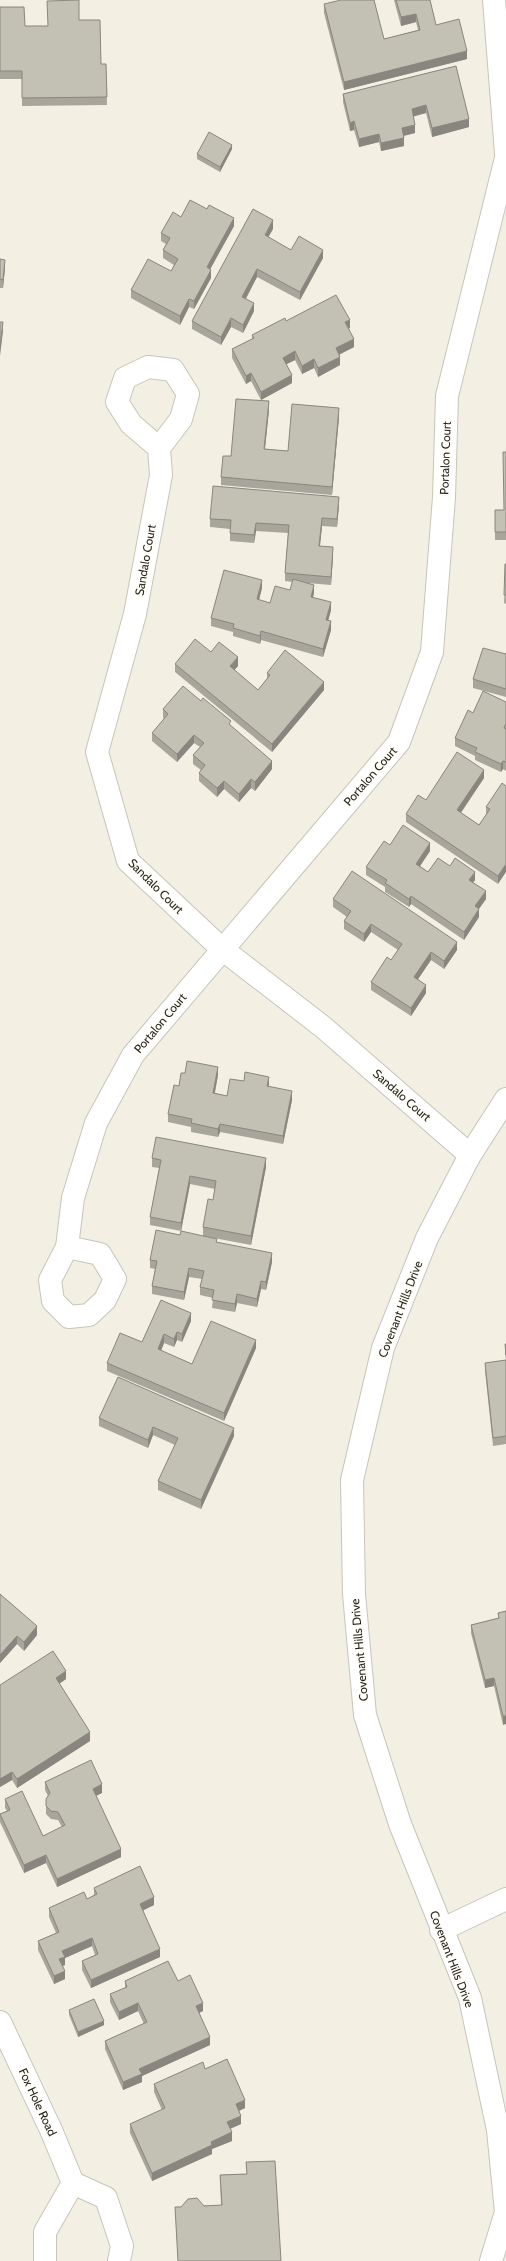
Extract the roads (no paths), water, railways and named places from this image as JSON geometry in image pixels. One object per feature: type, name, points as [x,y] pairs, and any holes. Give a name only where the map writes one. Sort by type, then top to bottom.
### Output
[{"type":"street","points":[[494,0],[506,153]]},
{"type":"street","name":"Portalon Court","points":[[67,1247],[73,1198],[96,1123],[133,1054],[399,742],[432,652],[444,497],[447,396],[506,158]]},
{"type":"street","name":"Sandalo Court","points":[[159,448],[161,475],[135,614],[97,752],[128,861],[222,949],[323,1027],[470,1155]]},
{"type":"street","name":"Covenant Hills Drive","points":[[491,2261],[506,2213],[498,2130],[470,1998],[441,1930],[400,1824],[365,1715],[354,1594],[352,1480],[383,1348],[427,1238],[470,1155],[506,1099]]},
{"type":"street","points":[[441,1930],[506,1899]]},
{"type":"street","name":"Fox Hole Road","points":[[0,2022],[51,2130],[73,2183]]},
{"type":"street","points":[[45,2261],[45,2232],[73,2183],[106,2198],[122,2246],[119,2261]]}]
